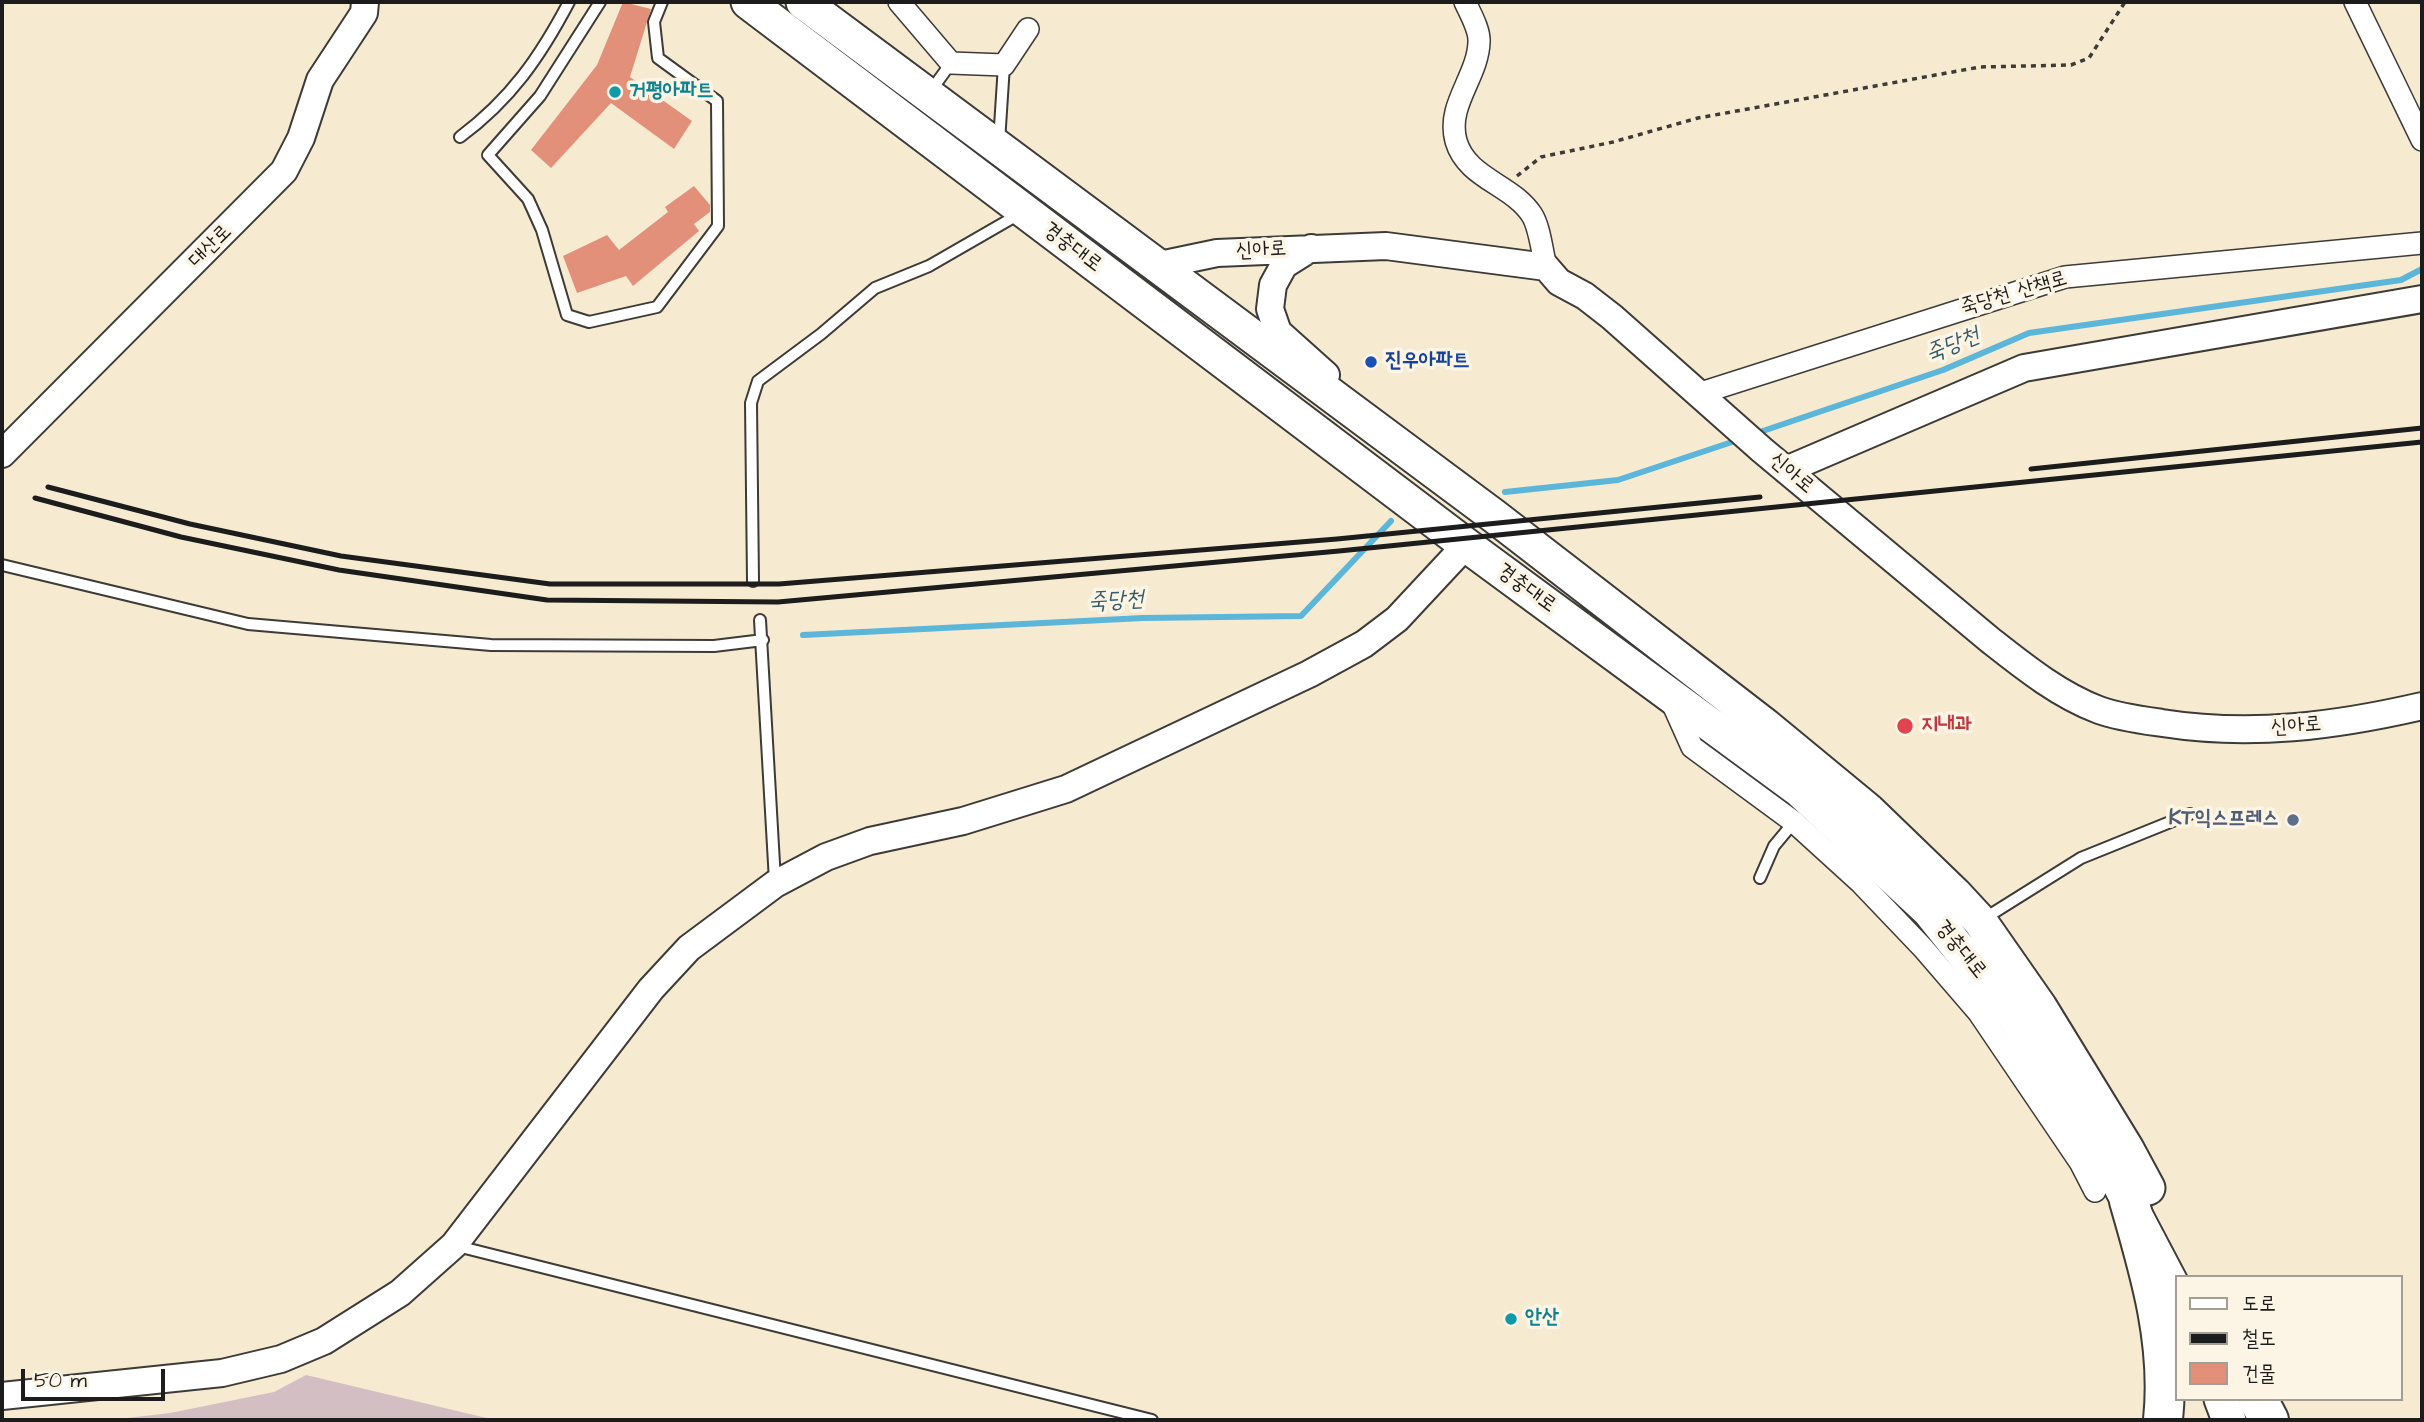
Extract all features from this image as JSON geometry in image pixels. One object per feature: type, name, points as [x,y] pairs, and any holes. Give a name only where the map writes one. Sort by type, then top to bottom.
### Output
[{"type":"highway","points":[[2112,1196],[2159,1312],[2164,1366],[2162,1420]]},
{"type":"highway","points":[[2259,1401],[2269,1420]]},
{"type":"main road","name":"경충대로","points":[[748,2],[1466,545],[1799,790],[1903,884],[1955,939],[2016,1020],[2051,1073],[2112,1196],[2176,1292]]},
{"type":"main road","name":"경충대로","points":[[803,2],[928,93],[1155,266],[1352,409],[1817,767],[1926,865],[1955,939],[2040,1007],[2127,1149],[2191,1275]]},
{"type":"main road","points":[[2222,1401],[2229,1420]]},
{"type":"main road","points":[[2243,1401],[2250,1420]]},
{"type":"street","name":"대산로","points":[[2,454],[285,171],[301,138],[320,80],[364,13],[365,2]]},
{"type":"street","points":[[899,2],[951,63],[1004,65],[1028,29]]},
{"type":"street","points":[[1465,2],[1480,41],[1453,118],[1455,139],[1462,157],[1472,169],[1502,188],[1532,215],[1546,268]]},
{"type":"street","points":[[2355,2],[2422,140]]},
{"type":"street","name":"죽당천 산책로","points":[[1701,393],[2064,277],[2422,243]]},
{"type":"street","name":"신아로","points":[[1155,266],[1217,253],[1397,247],[1546,268],[1559,282],[1585,296],[1612,317],[1701,393],[1762,450],[2028,670],[2099,710],[2190,728],[2244,730],[2336,724],[2422,706]]},
{"type":"street","points":[[1311,248],[1284,265],[1273,285],[1270,309],[1278,332],[1326,374],[1352,409]]},
{"type":"street","points":[[1786,470],[2024,368],[2422,299]]},
{"type":"street","points":[[2,1396],[222,1373],[281,1359],[324,1341],[400,1293],[454,1245],[652,989],[689,948],[775,884],[826,857],[870,841],[963,821],[1066,789],[1309,674],[1364,644],[1397,619],[1466,545]]},
{"type":"street","points":[[1668,693],[1692,747],[1794,822],[1860,882],[1955,939]]},
{"type":"lane","points":[[460,137],[492,114],[541,55],[569,2]]},
{"type":"lane","points":[[600,2],[540,96],[488,155],[528,199],[542,230],[567,315],[589,321],[657,307],[718,226],[717,101],[658,58],[654,22],[662,2]]},
{"type":"lane","points":[[928,93],[951,63]]},
{"type":"lane","points":[[999,148],[1004,65]]},
{"type":"lane","points":[[753,581],[751,403],[758,381],[821,334],[875,288],[929,267],[1024,212]]},
{"type":"lane","points":[[2,565],[248,624],[491,645],[715,646],[763,640]]},
{"type":"lane","points":[[760,620],[775,884]]},
{"type":"lane","points":[[1955,939],[2081,858],[2190,814]]},
{"type":"lane","points":[[1760,878],[1774,846],[1794,822]]},
{"type":"lane","points":[[454,1245],[1152,1420]]},
{"type":"path","points":[[1502,188],[1541,157],[1613,142],[1698,118],[1980,67],[2071,65],[2089,58],[2125,2]]},
{"type":"shaded area","points":[[306,1375],[495,1420],[110,1420],[170,1413],[274,1392]]},
{"type":"building","name":"거평아파트","points":[[623,2],[651,9],[630,77],[692,121],[674,149],[611,103],[551,168],[531,150],[597,65]]},
{"type":"building","points":[[694,186],[710,205],[710,212],[694,224],[699,231],[633,286],[626,276],[577,293],[563,256],[607,235],[619,250],[668,212],[665,207]]},
{"type":"waterway","name":"죽당천","points":[[1754,434],[1943,370],[2029,333],[2401,280],[2422,269]]},
{"type":"waterway","name":"죽당천","points":[[1505,492],[1618,480],[1741,439]]},
{"type":"waterway","name":"죽당천","points":[[803,635],[1143,618],[1301,616],[1391,521]]},
{"type":"railway","points":[[2031,469],[2422,428]]},
{"type":"railway","points":[[35,498],[181,537],[339,570],[547,600],[778,602],[1339,551],[2422,442]]},
{"type":"railway","points":[[48,487],[190,524],[341,556],[550,584],[779,584],[1337,539],[1760,497]]},
{"type":"place","name":"거평아파트","points":[[615,92]]},
{"type":"place","name":"진우아파트","points":[[1371,362]]},
{"type":"place","name":"지내과","points":[[1905,726]]},
{"type":"place","name":"KT익스프레스","points":[[2293,820]]},
{"type":"place","name":"안산","points":[[1511,1319]]}]
